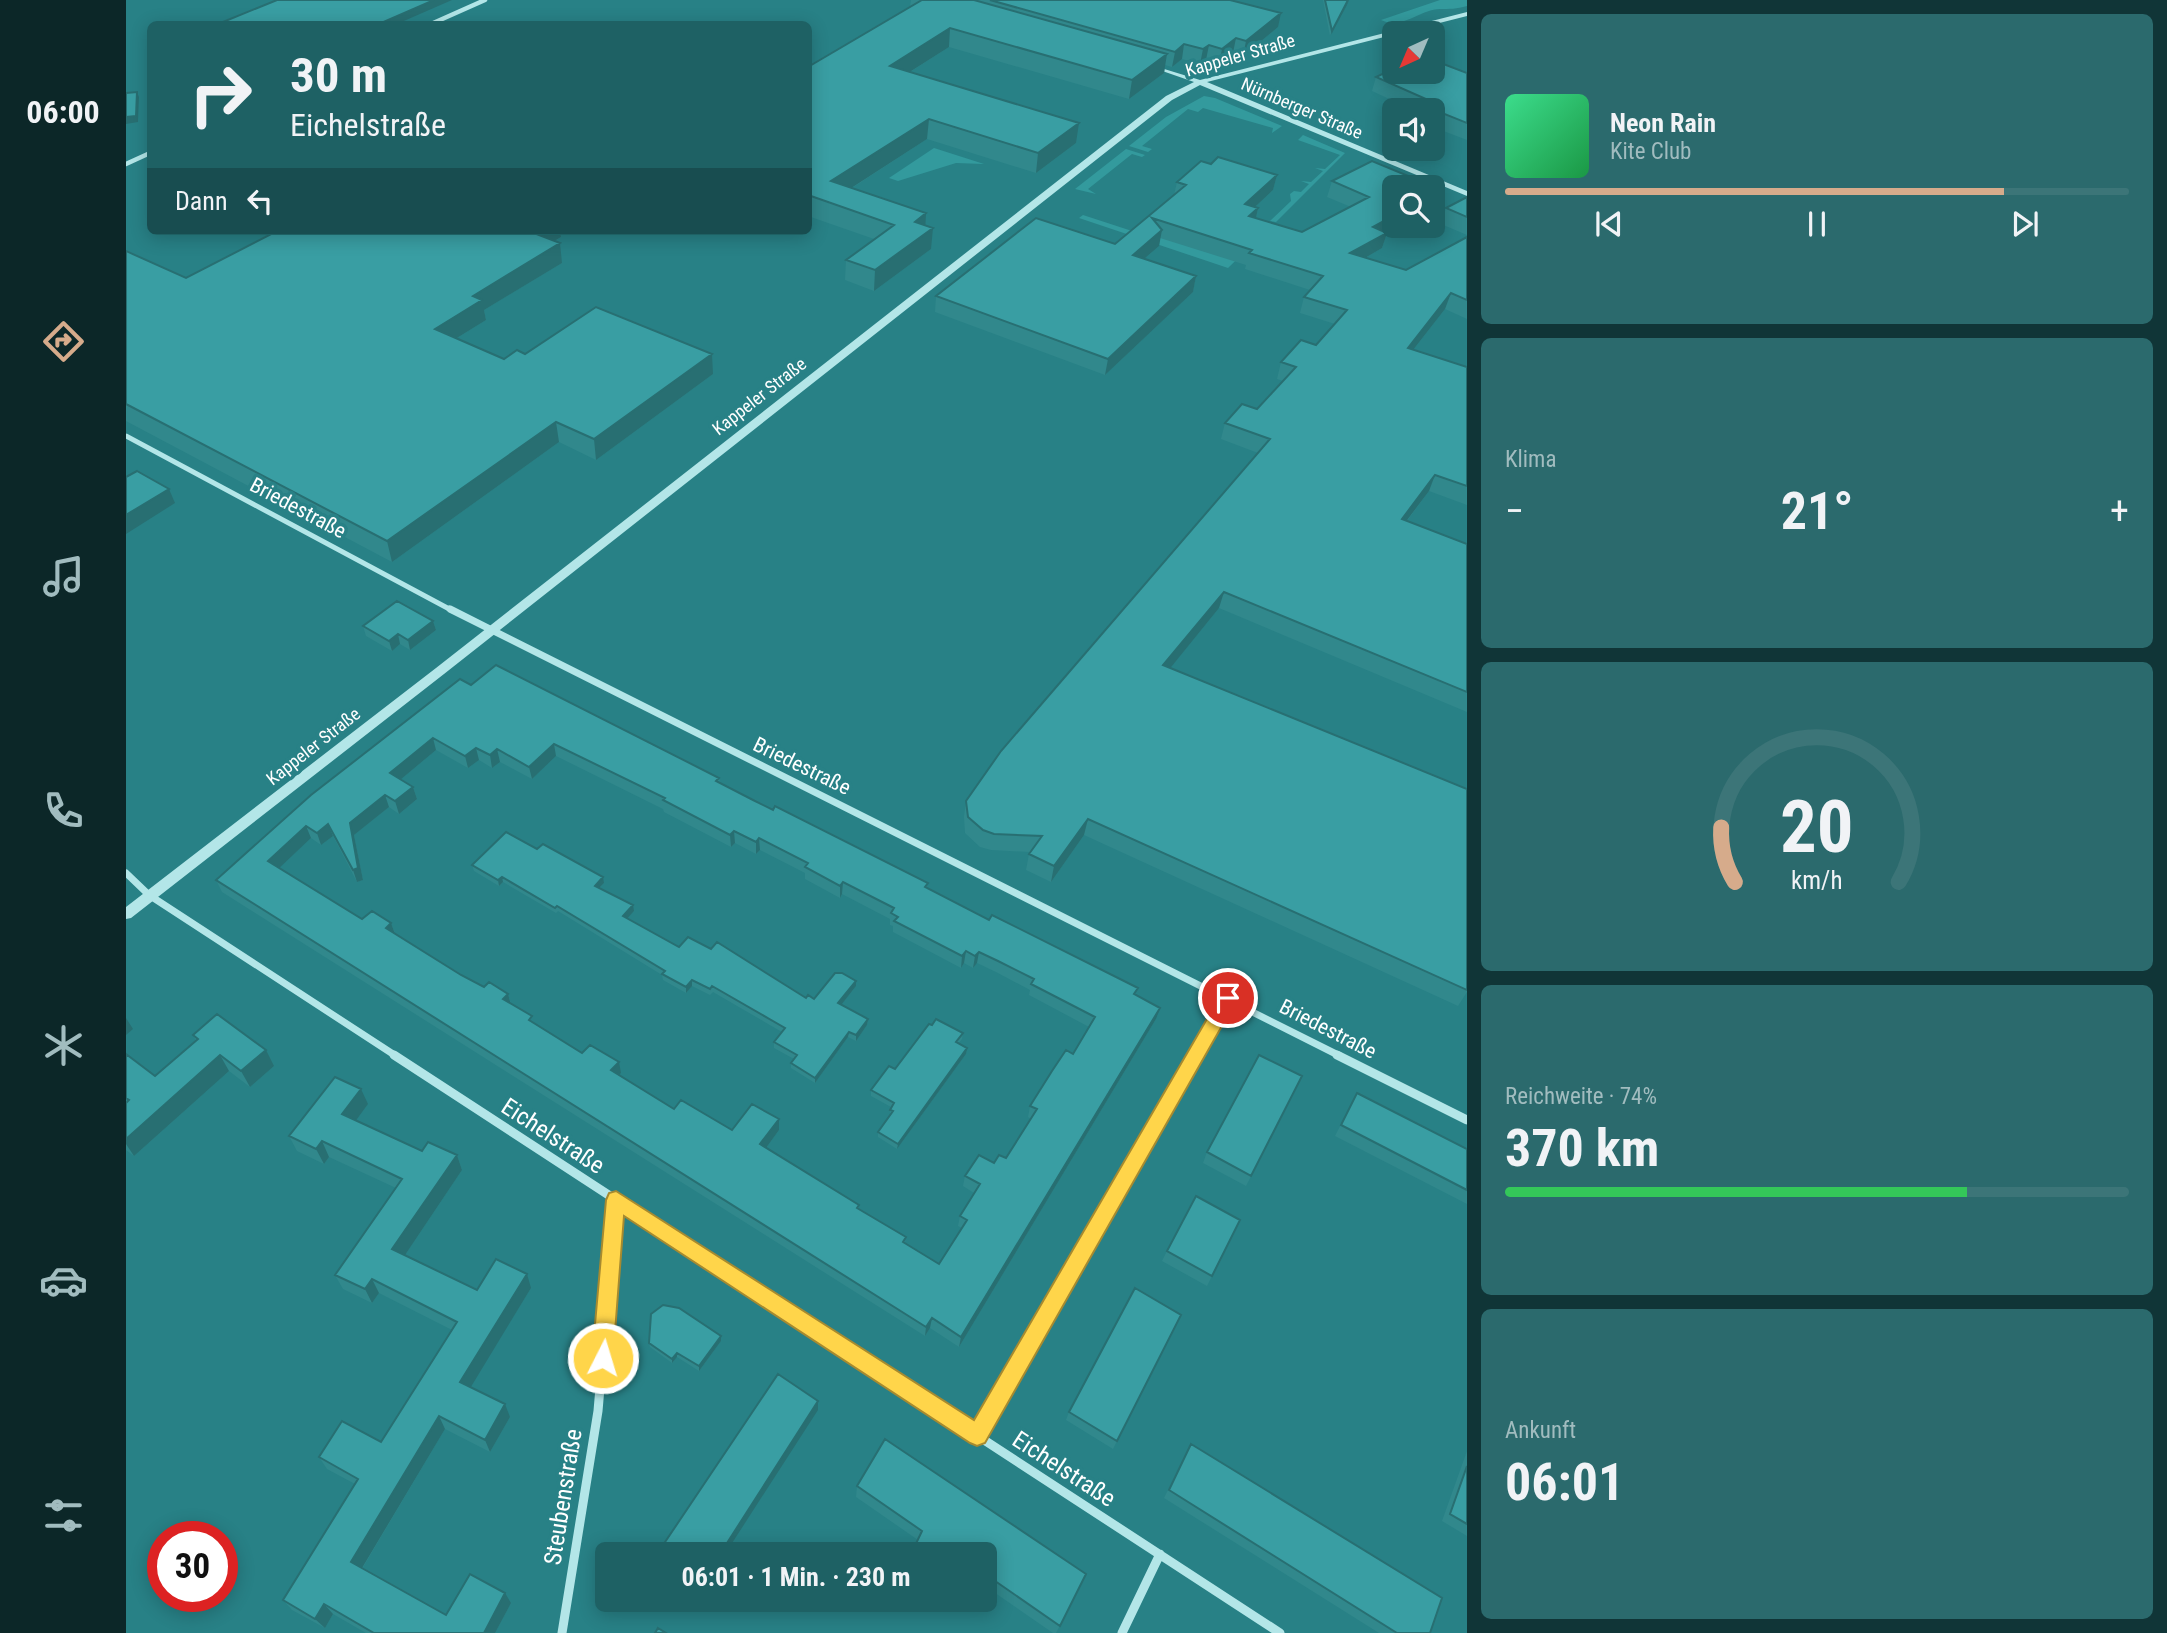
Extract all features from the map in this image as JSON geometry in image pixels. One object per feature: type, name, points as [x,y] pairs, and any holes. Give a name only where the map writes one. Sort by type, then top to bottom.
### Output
[{"type":"street","points":[[437,21],[485,0]]},
{"type":"street","name":"Kappeler Straße","points":[[126,914],[1169,98],[1200,82],[1467,14]]},
{"type":"street","name":"Nürnberger Straße","points":[[1137,61],[1200,82],[1467,194]]},
{"type":"street","points":[[126,164],[147,154]]},
{"type":"street","name":"Briedestraße","points":[[126,436],[491,631],[1467,1119]]},
{"type":"street","name":"Eichelstraße","points":[[126,873],[149,895],[1280,1633]]},
{"type":"street","points":[[977,1435],[1228,998]]},
{"type":"street","name":"Steubenstraße","points":[[562,1633],[598,1411],[616,1200]]},
{"type":"street","points":[[1122,1633],[1160,1554]]},
{"type":"green space","points":[[1440,0],[1467,0],[1467,6],[1432,10],[1404,21],[1381,20]]},
{"type":"green space","points":[[1204,96],[1282,126],[1272,133],[1273,128],[1203,108],[1198,112],[1188,109],[1142,146],[1152,149],[1148,152],[1129,146],[1166,117]]},
{"type":"green space","points":[[1303,135],[1345,153],[1276,222],[1270,221],[1291,201],[1290,194],[1294,191],[1301,192],[1309,184],[1301,181],[1311,182],[1323,171],[1315,168],[1325,169],[1340,155],[1298,140]]},
{"type":"green space","points":[[934,148],[984,164],[956,163],[898,181],[889,178]]},
{"type":"green space","points":[[1126,149],[1145,155],[1142,157],[1132,154],[1088,189],[1096,194],[1075,189]]},
{"type":"green space","points":[[1083,215],[1132,231],[1262,235],[1228,268],[1079,218]]},
{"type":"building","points":[[277,0],[434,0],[386,21],[225,21]]},
{"type":"building","points":[[922,0],[974,0],[1167,54],[1132,80],[950,28],[890,66],[1079,123],[1038,153],[929,119],[831,181],[926,213],[915,222],[933,228],[875,270],[846,260],[894,225],[812,196],[812,65]]},
{"type":"building","points":[[990,0],[1230,0],[1281,13],[1246,41],[1236,38],[1222,49],[1209,45],[1203,49],[1184,44],[1175,52]]},
{"type":"building","points":[[1325,0],[1348,0],[1332,31]]},
{"type":"building","points":[[1446,65],[1467,73],[1467,123],[1445,114],[1445,98],[1424,98],[1392,84],[1446,84]]},
{"type":"building","points":[[137,92],[136,116],[126,117],[126,93]]},
{"type":"building","points":[[1218,157],[1277,175],[1245,204],[1258,208],[1249,216],[1302,232],[1369,197],[1332,181],[1372,161],[1406,175],[1382,175],[1382,222],[1373,227],[1382,231],[1382,236],[1350,253],[1406,270],[1467,237],[1467,300],[1451,293],[1408,348],[1467,367],[1467,486],[1435,475],[1402,519],[1467,544],[1467,692],[1224,592],[1163,665],[1467,789],[1467,990],[1088,819],[1054,866],[1029,854],[1042,836],[994,834],[983,830],[968,817],[966,801],[1001,751],[1270,439],[1225,423],[1242,404],[1257,409],[1296,367],[1281,362],[1301,340],[1316,345],[1347,310],[1304,297],[1323,276],[1152,218],[1162,230],[1133,255],[1196,276],[1108,359],[936,296],[1036,218],[1115,244],[1186,185],[1177,182],[1201,161],[1211,164]]},
{"type":"building","points":[[1467,197],[1467,217],[1446,208]]},
{"type":"building","points":[[269,235],[539,235],[560,243],[473,296],[482,300],[435,329],[504,359],[517,350],[525,354],[596,307],[712,354],[594,439],[556,422],[387,541],[126,404],[126,251],[186,278]]},
{"type":"building","points":[[137,471],[169,489],[126,515],[126,477]]},
{"type":"building","points":[[397,601],[433,621],[408,640],[398,634],[389,641],[363,626]]},
{"type":"building","points":[[496,665],[719,778],[716,781],[753,800],[773,810],[775,806],[928,883],[925,887],[989,920],[992,915],[1138,988],[1134,994],[1160,1008],[961,1337],[932,1318],[926,1327],[216,880],[311,795],[460,679],[471,685]],"holes":[[[433,738],[465,756],[476,748],[490,755],[497,749],[529,767],[554,744],[665,798],[663,800],[730,835],[734,831],[756,842],[759,838],[808,863],[805,867],[840,886],[843,882],[894,908],[891,913],[898,917],[894,921],[962,956],[966,951],[975,956],[979,952],[998,961],[1034,979],[1031,984],[1095,1017],[1073,1054],[1066,1050],[1052,1071],[1030,1106],[1037,1109],[1006,1158],[999,1155],[994,1163],[979,1155],[965,1176],[980,1184],[960,1216],[967,1220],[939,1264],[903,1242],[906,1237],[857,1208],[859,1205],[760,1144],[779,1119],[752,1104],[732,1130],[681,1100],[674,1109],[611,1070],[619,1062],[590,1045],[582,1053],[529,1020],[532,1016],[503,999],[508,994],[489,982],[484,987],[461,975],[386,928],[391,923],[372,911],[362,919],[268,861],[306,826],[317,833],[328,824],[353,870],[358,868],[350,823],[385,795],[395,801],[413,787],[390,773]]]},
{"type":"building","points":[[506,832],[537,849],[543,844],[603,877],[595,886],[633,905],[623,916],[679,947],[688,937],[711,949],[717,942],[806,998],[808,995],[814,999],[835,973],[842,973],[856,981],[838,1003],[868,1019],[856,1035],[849,1032],[815,1078],[791,1063],[797,1055],[774,1042],[785,1028],[712,986],[710,989],[692,980],[686,987],[662,974],[665,971],[557,906],[555,908],[502,877],[498,880],[472,865]]},
{"type":"building","points":[[217,1014],[266,1050],[241,1071],[220,1055],[126,1139],[126,1103],[129,1100],[126,1098],[126,1054],[155,1076],[198,1039],[193,1035]]},
{"type":"building","points":[[936,1019],[963,1033],[956,1042],[967,1048],[898,1144],[878,1132],[893,1111],[890,1110],[894,1103],[871,1090],[889,1066],[895,1069],[929,1024],[932,1025]]},
{"type":"building","points":[[1259,1055],[1302,1076],[1251,1176],[1207,1152]]},
{"type":"building","points":[[335,1077],[361,1089],[342,1114],[422,1151],[428,1142],[457,1155],[392,1249],[477,1290],[496,1259],[527,1274],[460,1382],[505,1404],[485,1440],[439,1416],[351,1562],[446,1615],[470,1574],[505,1593],[484,1633],[374,1633],[324,1604],[315,1619],[283,1600],[358,1479],[319,1457],[342,1421],[381,1442],[457,1322],[372,1279],[365,1289],[335,1275],[402,1179],[322,1141],[316,1149],[289,1136]]},
{"type":"building","points":[[1357,1093],[1467,1149],[1467,1190],[1341,1125]]},
{"type":"building","points":[[1196,1196],[1240,1220],[1212,1276],[1167,1251]]},
{"type":"building","points":[[1135,1288],[1181,1315],[1117,1441],[1069,1412]]},
{"type":"building","points":[[663,1305],[679,1308],[721,1336],[699,1366],[677,1353],[672,1359],[649,1343],[651,1314]]},
{"type":"building","points":[[778,1374],[818,1401],[728,1542],[665,1542]]},
{"type":"building","points":[[885,1439],[1086,1574],[1060,1626],[997,1582],[997,1542],[917,1542],[922,1531],[857,1486]]},
{"type":"building","points":[[1191,1444],[1442,1598],[1430,1633],[1397,1633],[1169,1490]]},
{"type":"building","points":[[1467,1466],[1467,1524],[1450,1514]]},
{"type":"route","points":[[603,1358],[616,1200],[977,1435],[1228,998]]}]
